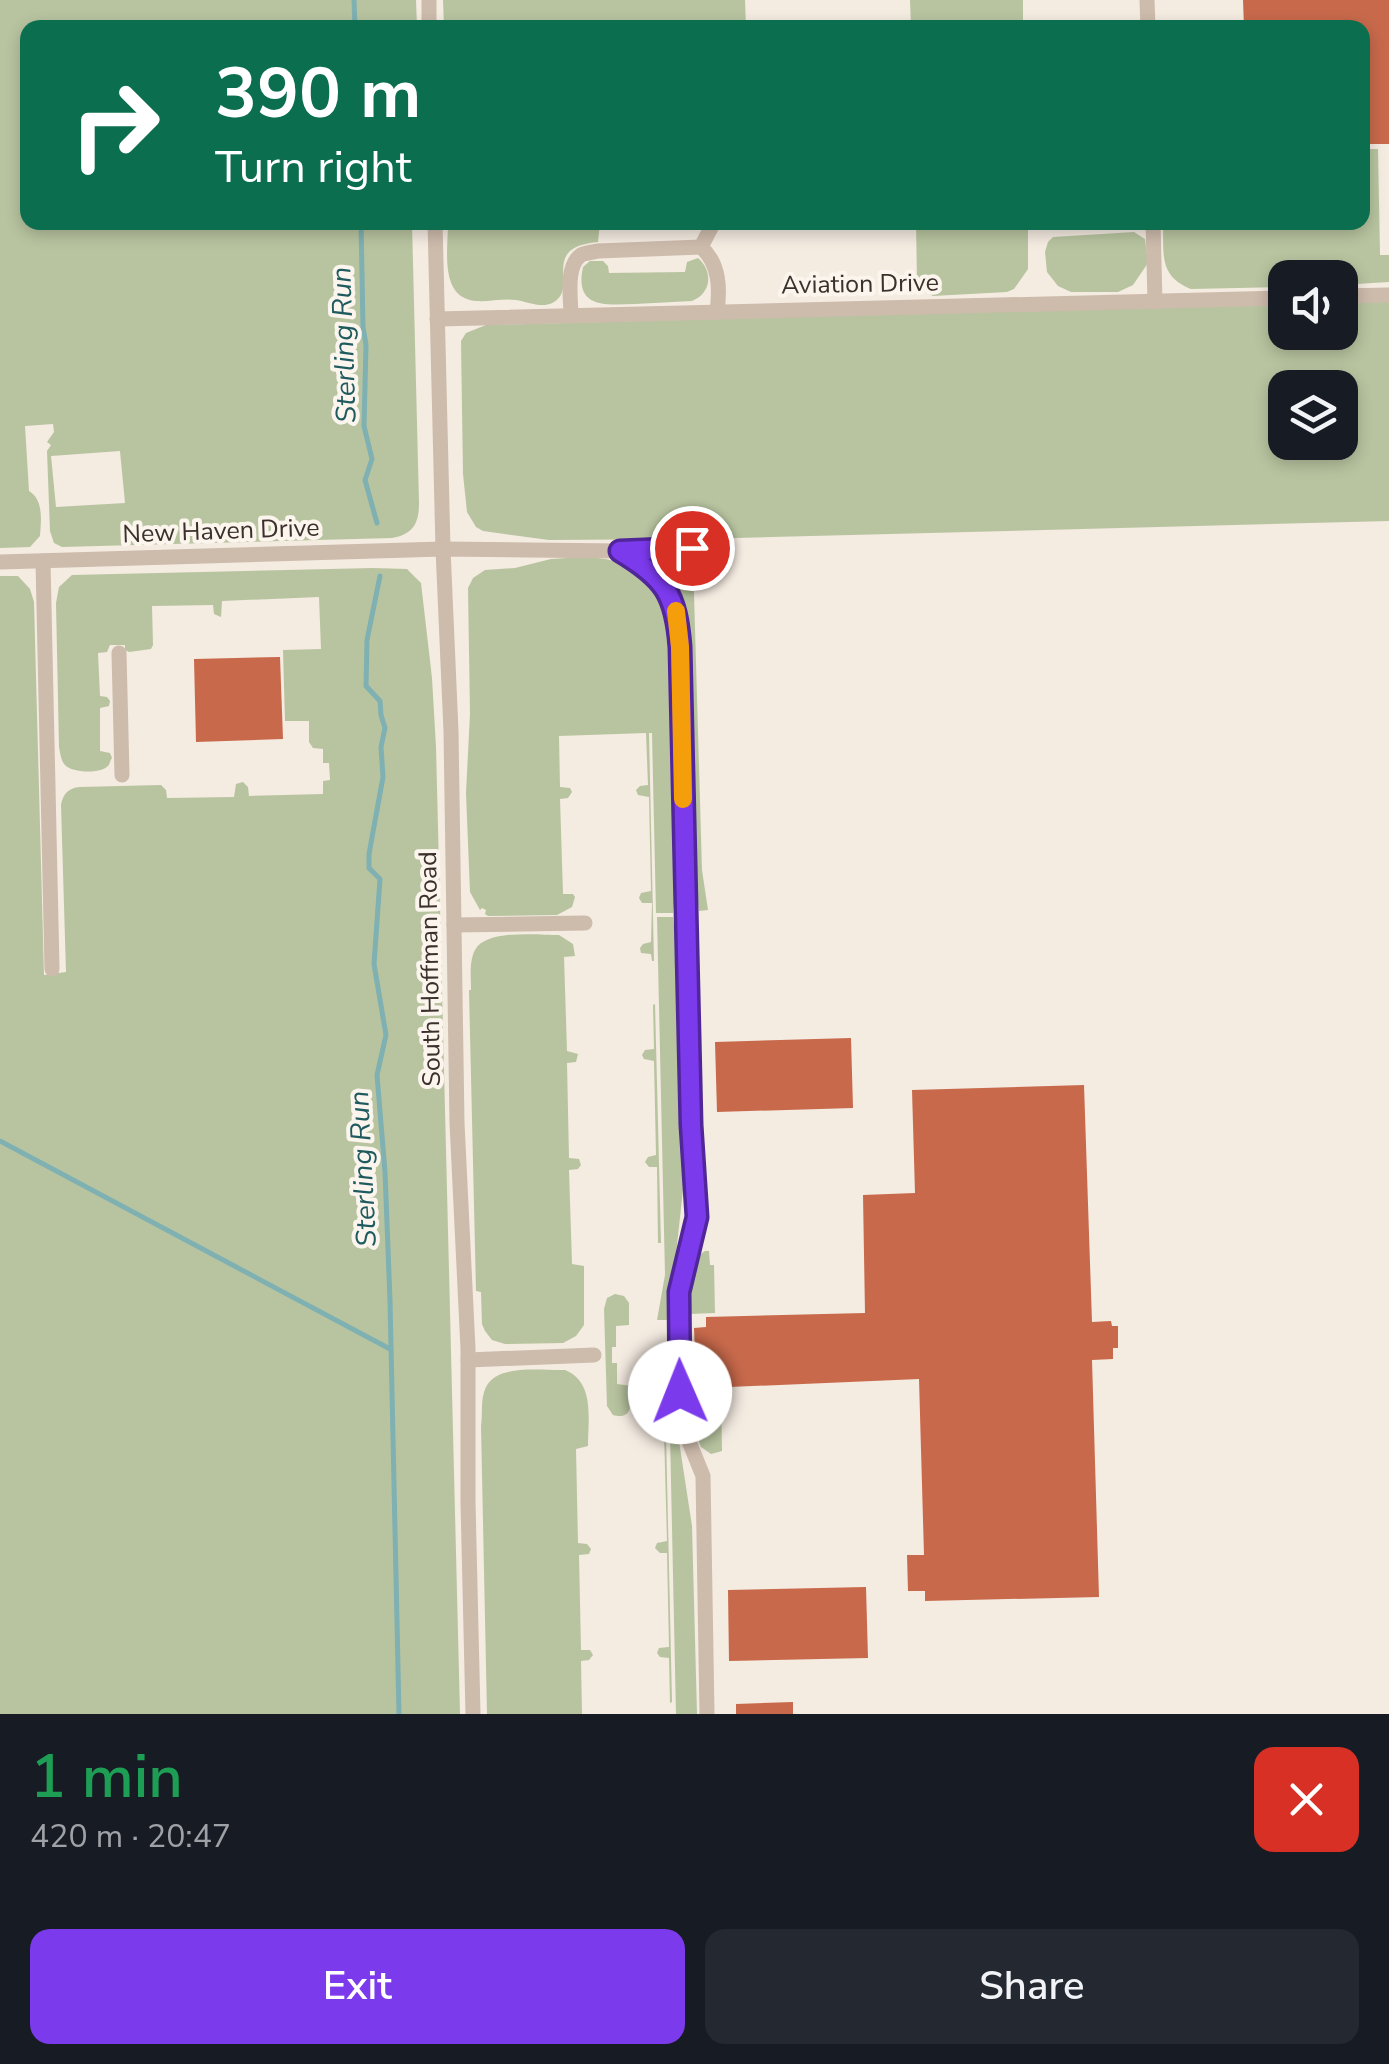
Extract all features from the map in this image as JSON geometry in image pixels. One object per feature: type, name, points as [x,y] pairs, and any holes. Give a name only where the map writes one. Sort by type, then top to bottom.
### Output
[{"type":"street","name":"South Hoffman Road","points":[[435,230],[442,549],[451,731],[457,1123],[468,1360],[473,1714]]},
{"type":"street","points":[[701,247],[710,230]]},
{"type":"street","points":[[1153,230],[1155,302]]},
{"type":"street","points":[[570,316],[571,272],[582,254],[701,247],[716,270],[717,312]]},
{"type":"street","points":[[1358,296],[1389,295]]},
{"type":"street","name":"Aviation Drive","points":[[437,319],[1268,299]]},
{"type":"street","name":"New Haven Drive","points":[[0,562],[442,549],[692,548]]},
{"type":"street","points":[[620,551],[645,567],[668,591],[679,630],[691,1125],[697,1217],[679,1292],[680,1392],[686,1434],[702,1476],[707,1714]]},
{"type":"street","points":[[43,561],[52,969]]},
{"type":"street","points":[[119,653],[122,775]]},
{"type":"street","points":[[454,925],[585,924]]},
{"type":"street","points":[[468,1360],[594,1355]]},
{"type":"green space","points":[[0,0],[416,0],[417,20],[20,20],[20,230],[412,230],[419,503],[413,527],[392,538],[62,547],[54,543],[50,531],[47,451],[51,445],[47,442],[54,432],[53,424],[25,426],[29,491],[39,505],[41,518],[40,536],[30,547],[0,548]],"holes":[[[120,451],[125,503],[56,507],[51,456]]]},
{"type":"green space","points":[[443,0],[745,0],[746,20],[444,20]]},
{"type":"green space","points":[[910,0],[1023,0],[1023,20],[911,20]]},
{"type":"green space","points":[[1370,149],[1378,149],[1380,255],[1389,255],[1389,282],[1358,284],[1358,260],[1268,260],[1268,287],[1191,289],[1173,277],[1165,262],[1163,230],[1370,230]]},
{"type":"green space","points":[[448,230],[599,230],[598,242],[570,251],[563,268],[561,295],[550,304],[464,298],[451,282]]},
{"type":"green space","points":[[916,230],[1028,230],[1028,269],[1014,289],[933,296],[919,287]]},
{"type":"green space","points":[[1134,232],[1145,239],[1148,263],[1133,285],[1118,292],[1071,292],[1058,286],[1047,272],[1045,252],[1053,237]]},
{"type":"green space","points":[[698,258],[708,281],[703,293],[692,301],[603,304],[583,291],[583,267],[590,261],[603,261],[609,273],[685,272],[687,262]]},
{"type":"green space","points":[[1389,301],[1389,521],[699,539],[549,540],[483,531],[467,512],[461,341],[466,333],[486,325],[1268,304],[1268,350],[1358,350],[1358,302]]},
{"type":"green space","points":[[583,557],[614,561],[639,572],[658,592],[669,622],[676,880],[673,913],[656,913],[649,733],[654,961],[651,954],[641,953],[640,948],[651,942],[652,903],[642,903],[639,898],[641,893],[651,891],[649,797],[638,795],[636,790],[648,785],[646,733],[559,736],[560,787],[572,792],[568,798],[560,799],[563,894],[573,894],[572,907],[557,915],[488,916],[470,892],[466,793],[470,714],[468,588],[473,578],[485,570]]},
{"type":"green space","points":[[693,559],[702,870],[708,910],[699,911],[687,627],[675,588],[660,567],[649,560]]},
{"type":"green space","points":[[407,569],[421,583],[432,678],[460,1714],[0,1714],[0,576],[18,576],[30,589],[34,602],[44,975],[66,972],[61,805],[69,790],[161,785],[167,798],[234,797],[236,784],[243,782],[249,796],[323,794],[323,781],[330,780],[329,763],[323,763],[323,749],[313,748],[309,742],[309,721],[285,721],[283,650],[321,649],[319,597],[222,601],[221,617],[214,614],[213,605],[152,606],[151,649],[129,652],[125,645],[110,645],[107,652],[98,653],[100,696],[110,701],[109,706],[100,708],[100,751],[110,753],[112,758],[104,769],[86,772],[65,765],[59,747],[59,587],[72,575]]},
{"type":"green space","points":[[657,917],[673,917],[679,972],[684,1180],[669,1320],[657,1320],[665,1275]]},
{"type":"green space","points":[[559,935],[573,944],[575,956],[564,957],[567,1051],[578,1054],[576,1062],[567,1063],[569,1158],[579,1159],[581,1165],[569,1170],[572,1264],[584,1266],[584,1325],[576,1336],[563,1343],[505,1344],[492,1340],[485,1331],[481,1292],[476,1291],[471,964],[475,950],[490,939]]},
{"type":"green space","points":[[655,1004],[661,1243],[657,1167],[649,1167],[645,1162],[656,1155],[654,1061],[642,1055],[645,1050],[654,1049]]},
{"type":"green space","points":[[709,1251],[710,1265],[714,1265],[715,1313],[689,1314],[694,1262]]},
{"type":"green space","points":[[615,1294],[624,1296],[629,1303],[629,1325],[616,1326],[616,1347],[612,1347],[617,1384],[632,1386],[630,1408],[620,1416],[613,1415],[607,1406],[604,1309],[607,1298]]},
{"type":"green space","points":[[565,1370],[581,1383],[589,1413],[588,1446],[576,1449],[578,1543],[591,1549],[589,1554],[579,1555],[581,1650],[590,1650],[593,1655],[581,1661],[582,1714],[487,1714],[483,1396],[492,1379],[500,1374]]},
{"type":"green space","points":[[658,1389],[671,1389],[692,1526],[697,1714],[676,1714],[670,1435]]},
{"type":"green space","points":[[721,1392],[722,1451],[711,1454],[699,1442],[691,1393]]},
{"type":"green space","points":[[664,1433],[672,1702],[670,1703],[669,1658],[657,1653],[659,1648],[669,1647],[667,1553],[655,1548],[657,1543],[667,1541]]},
{"type":"building","points":[[1243,0],[1389,0],[1389,144],[1370,144],[1370,20],[1244,20]]},
{"type":"building","points":[[280,657],[283,739],[196,742],[194,659]]},
{"type":"building","points":[[851,1038],[853,1108],[717,1112],[715,1042]]},
{"type":"building","points":[[1084,1085],[1092,1322],[1111,1321],[1112,1326],[1118,1326],[1118,1348],[1113,1348],[1113,1359],[1092,1360],[1099,1597],[925,1601],[925,1591],[908,1591],[907,1555],[924,1555],[919,1379],[706,1388],[706,1378],[696,1378],[694,1328],[706,1327],[706,1317],[865,1313],[863,1195],[915,1193],[912,1090]]},
{"type":"building","points":[[866,1587],[868,1658],[729,1661],[728,1590]]},
{"type":"building","points":[[793,1702],[793,1714],[736,1714],[736,1704]]},
{"type":"waterway","name":"Sterling Run","points":[[354,0],[355,20]]},
{"type":"waterway","name":"Sterling Run","points":[[361,230],[366,345],[364,426],[372,459],[365,480],[377,523]]},
{"type":"waterway","name":"Sterling Run","points":[[380,576],[367,640],[366,686],[380,701],[385,728],[381,747],[383,777],[369,868],[380,879],[374,964],[386,1035],[377,1075],[390,1300],[399,1714]]},
{"type":"waterway","points":[[0,1141],[390,1349]]},
{"type":"slow traffic","points":[[676,611],[683,799]]},
{"type":"route","points":[[680,1392],[679,1292],[697,1217],[691,1125],[678,617],[668,591],[645,567],[620,551],[692,548]]}]
